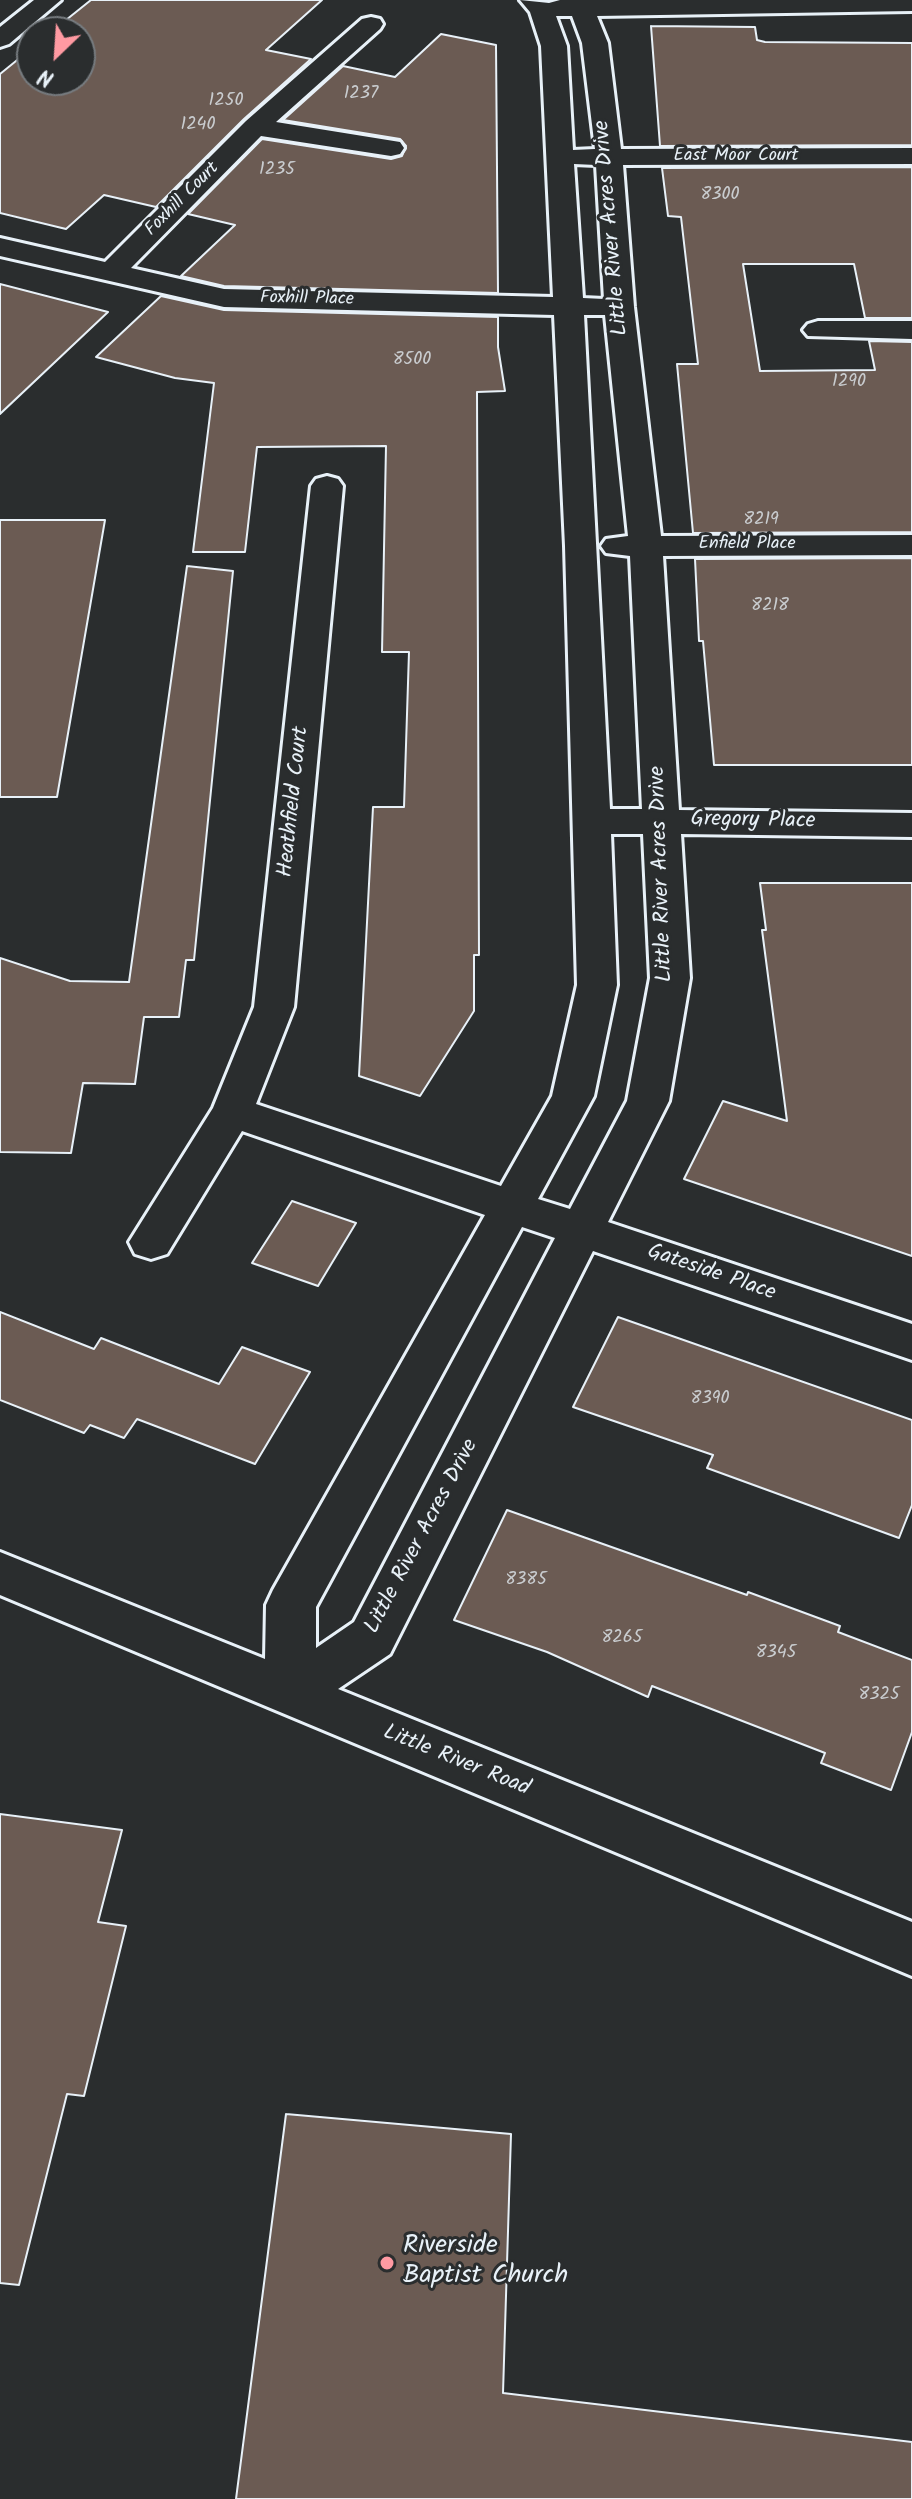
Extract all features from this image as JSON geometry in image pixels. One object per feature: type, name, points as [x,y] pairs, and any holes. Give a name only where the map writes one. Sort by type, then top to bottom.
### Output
[{"type":"street","points":[[0,39],[49,0]]},
{"type":"street","points":[[557,5],[912,4]]},
{"type":"street","name":"Little River Acres Drive","points":[[290,1693],[291,1605],[573,1096],[597,985],[594,821],[582,546],[554,46],[557,5]]},
{"type":"street","name":"Little River Acres Drive","points":[[290,1693],[372,1638],[648,1101],[670,978],[646,546],[619,307],[609,157],[595,43],[557,5]]},
{"type":"street","name":"Foxhill Court","points":[[110,273],[255,127],[371,24]]},
{"type":"street","points":[[255,127],[391,148]]},
{"type":"street","name":"East Moor Court","points":[[561,157],[912,156]]},
{"type":"street","name":"Foxhill Place","points":[[0,247],[224,298],[619,307]]},
{"type":"street","points":[[818,330],[912,330]]},
{"type":"street","name":"Heathfield Court","points":[[151,1242],[232,1112],[274,1007],[327,486]]},
{"type":"street","name":"Enfield Place","points":[[582,546],[912,545]]},
{"type":"street","name":"Gregory Place","points":[[594,821],[912,825]]},
{"type":"street","points":[[232,1112],[510,1207]]},
{"type":"street","name":"Gateside Place","points":[[510,1207],[912,1342]]},
{"type":"street","name":"Little River Road","points":[[0,1573],[912,1949]]},
{"type":"building","points":[[91,0],[322,0],[266,50],[311,59],[244,119],[156,207],[104,195],[66,229],[0,213],[0,74],[16,61],[16,96],[96,96],[96,16],[71,16]]},
{"type":"building","points":[[651,26],[755,27],[757,40],[765,42],[912,43],[912,145],[660,146]]},
{"type":"building","points":[[441,34],[496,45],[498,293],[224,286],[181,276],[235,225],[188,214],[262,139],[391,159],[402,156],[406,146],[400,139],[283,120],[343,66],[395,77]]},
{"type":"building","points":[[912,167],[912,318],[865,318],[854,264],[743,264],[760,371],[875,370],[869,341],[912,342],[912,532],[693,533],[677,364],[698,364],[681,217],[668,216],[662,168]]},
{"type":"building","points":[[0,284],[108,312],[0,414]]},
{"type":"building","points":[[161,296],[224,310],[498,317],[498,347],[505,391],[477,392],[479,955],[474,955],[474,1011],[420,1096],[359,1076],[373,807],[404,807],[409,652],[382,652],[386,446],[257,447],[245,552],[193,552],[214,383],[175,378],[96,357]]},
{"type":"building","points":[[0,520],[105,520],[57,797],[0,797]]},
{"type":"building","points":[[912,558],[912,765],[714,765],[703,641],[699,641],[695,559]]},
{"type":"building","points":[[187,566],[233,571],[194,960],[186,960],[179,1017],[144,1017],[135,1084],[83,1083],[71,1153],[0,1152],[0,958],[70,981],[129,982]]},
{"type":"building","points":[[760,883],[912,883],[912,1256],[684,1179],[723,1101],[787,1121],[762,930],[766,930]]},
{"type":"building","points":[[292,1201],[356,1223],[318,1286],[252,1263]]},
{"type":"building","points":[[0,1312],[94,1349],[101,1338],[219,1384],[242,1347],[310,1372],[255,1464],[137,1419],[124,1438],[90,1425],[84,1433],[0,1400]]},
{"type":"building","points":[[618,1317],[912,1420],[912,1505],[899,1538],[707,1468],[713,1455],[573,1407]]},
{"type":"building","points":[[507,1510],[840,1626],[838,1632],[912,1660],[912,1732],[891,1790],[821,1763],[825,1753],[652,1686],[648,1697],[547,1652],[454,1620]]},
{"type":"building","points":[[0,1814],[122,1830],[98,1922],[126,1926],[84,2096],[67,2094],[19,2285],[0,2283]]},
{"type":"building","name":"Riverside Baptist Church","points":[[286,2114],[511,2134],[503,2393],[912,2442],[912,2499],[236,2499]]},
{"type":"place","name":"Riverside Baptist Church","points":[[387,2263]]}]
